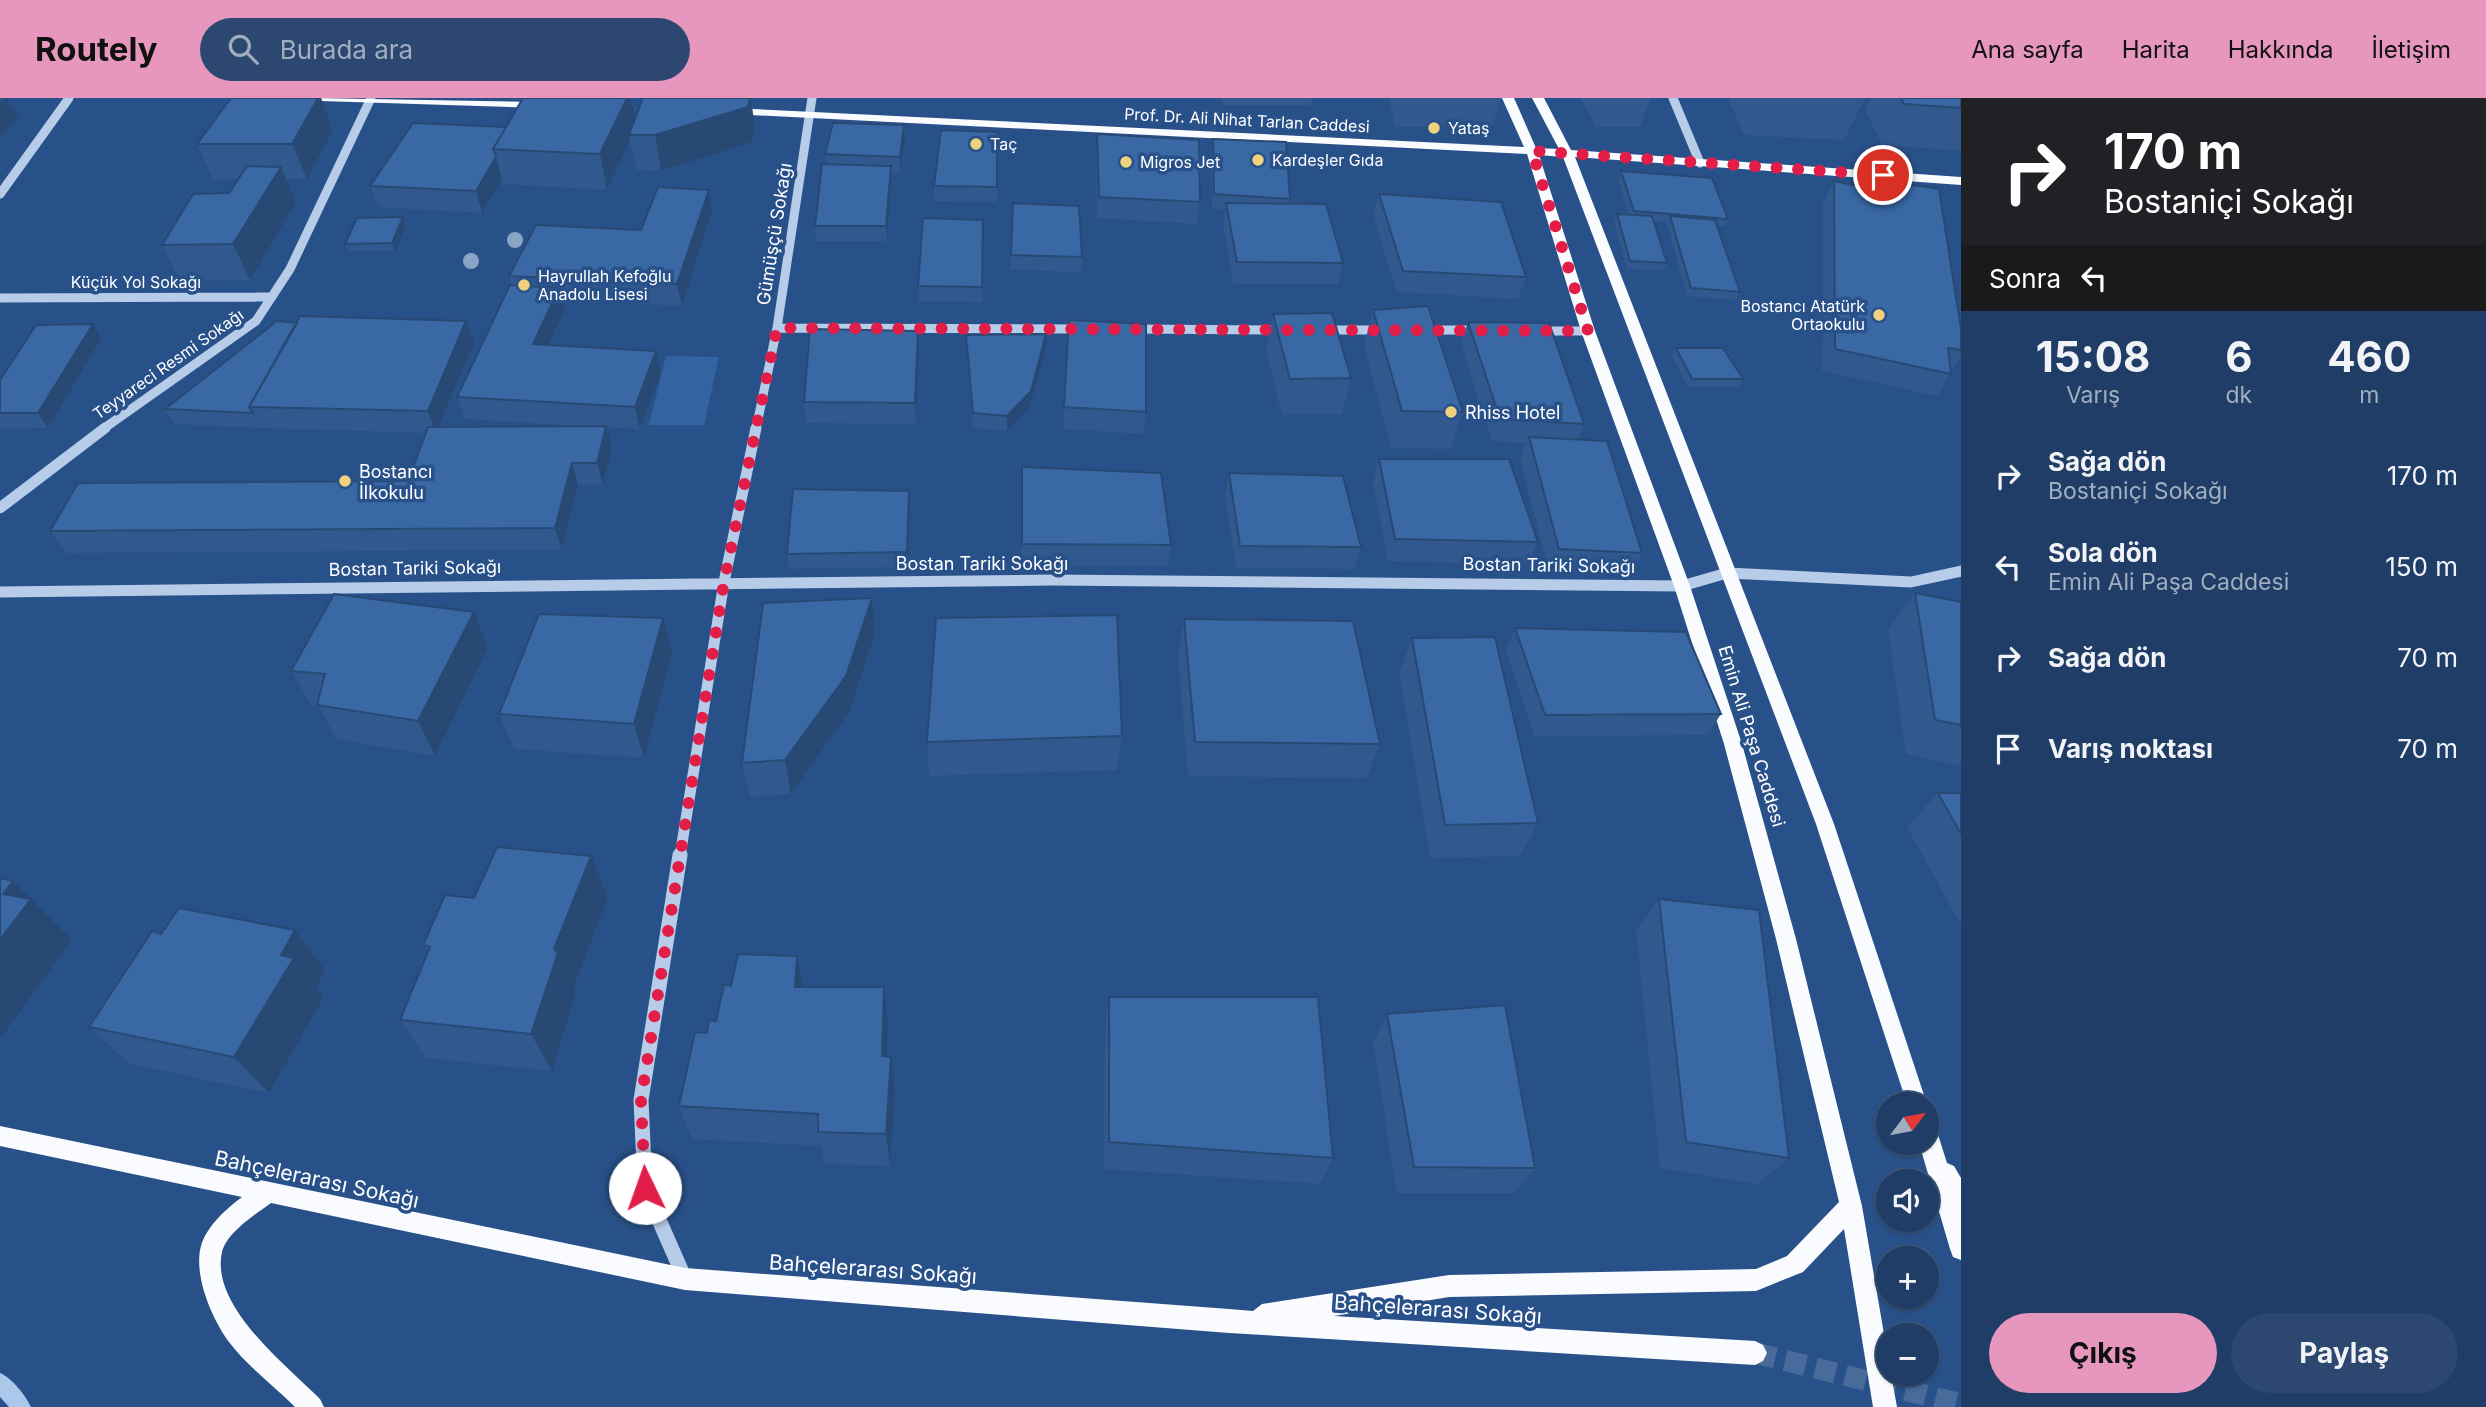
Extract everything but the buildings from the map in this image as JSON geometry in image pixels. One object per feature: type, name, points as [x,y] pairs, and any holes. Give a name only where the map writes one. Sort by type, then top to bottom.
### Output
[{"type":"main road","points":[[321,98],[549,105]]},
{"type":"main road","name":"Emin Ali Paşa Caddesi","points":[[1508,98],[1532,151],[1588,331],[1682,586],[1733,744],[1783,926],[1851,1206],[1885,1407]]},
{"type":"main road","name":"Emin Ali Paşa Caddesi","points":[[1538,98],[1567,153],[1825,824],[1913,1092]]},
{"type":"main road","name":"Prof. Dr. Ali Nihat Tarlan Caddesi","points":[[714,111],[1532,151],[1961,181]]},
{"type":"main road","name":"Bahçelerarası Sokağı","points":[[0,1136],[266,1194],[685,1279],[1228,1321],[1755,1353]]},
{"type":"main road","points":[[1933,1155],[1961,1249]]},
{"type":"main road","points":[[1937,1155],[1961,1198]]},
{"type":"main road","points":[[266,1194],[234,1216],[211,1248],[213,1289],[237,1334],[312,1407]]},
{"type":"main road","points":[[1228,1321],[1449,1286],[1756,1280],[1796,1264],[1851,1206]]},
{"type":"street","points":[[0,194],[69,98]]},
{"type":"street","name":"Gümüşçü Sokağı","points":[[685,1279],[645,1188],[641,1100],[724,582],[777,328],[812,98]]},
{"type":"street","points":[[1673,98],[1700,163]]},
{"type":"street","name":"Teyyareci Resmi Sokağı","points":[[0,508],[123,414],[257,321],[290,270],[370,99]]},
{"type":"street","name":"Küçük Yol Sokağı","points":[[0,298],[272,297]]},
{"type":"street","points":[[777,328],[1099,329]]},
{"type":"street","points":[[1113,329],[1295,330]]},
{"type":"street","points":[[1309,330],[1393,330]]},
{"type":"street","points":[[1406,330],[1490,330]]},
{"type":"street","points":[[1518,331],[1588,331]]},
{"type":"street","name":"Bostan Tariki Sokağı","points":[[0,592],[724,582],[1398,579],[1682,586],[1727,573],[1911,582],[1961,571]]},
{"type":"shaded area","points":[[666,356],[719,357],[704,425],[649,425]]},
{"type":"waterway","points":[[0,1382],[21,1407]]},
{"type":"tunnel","points":[[1755,1353],[1961,1404]]},
{"type":"place","name":"Yataş","points":[[1434,128]]},
{"type":"place","name":"Taç","points":[[976,144]]},
{"type":"place","name":"Kardeşler Gıda","points":[[1258,160]]},
{"type":"place","name":"Migros Jet","points":[[1126,162]]},
{"type":"place","name":"Hayrullah Kefoğlu Anadolu Lisesi","points":[[524,285]]},
{"type":"place","name":"Bostancı Atatürk Ortaokulu","points":[[1879,315]]},
{"type":"place","name":"Rhiss Hotel","points":[[1451,412]]},
{"type":"place","name":"Bostancı İlkokulu","points":[[345,481]]},
{"type":"route","points":[[645,1188],[641,1100],[724,582],[777,328],[1588,331],[1532,151],[1883,175]]}]
